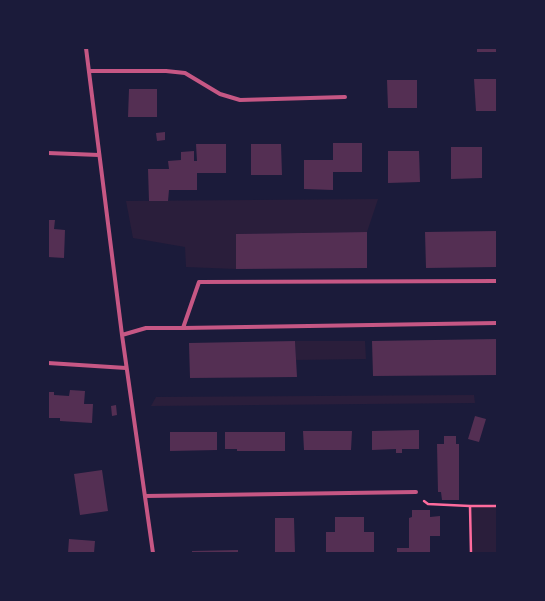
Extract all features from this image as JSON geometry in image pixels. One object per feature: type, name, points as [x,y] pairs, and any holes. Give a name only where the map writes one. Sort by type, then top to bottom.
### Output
[{"type":"street","points":[[86,48],[126,368],[154,553]]},
{"type":"street","points":[[89,71],[166,71],[185,73],[220,94],[240,100],[345,97]]},
{"type":"street","points":[[48,153],[99,155]]},
{"type":"street","points":[[183,328],[199,282],[497,280]]},
{"type":"street","points":[[122,335],[146,328],[497,323]]},
{"type":"street","points":[[48,364],[126,368]]},
{"type":"street","points":[[145,496],[416,492]]},
{"type":"path","points":[[416,492],[428,504],[497,506]]},
{"type":"path","points":[[470,506],[471,553]]},
{"type":"shaded area","points":[[378,199],[367,232],[236,234],[236,269],[186,267],[185,247],[133,238],[126,201]]},
{"type":"shaded area","points":[[295,341],[365,341],[366,359],[296,360]]},
{"type":"shaded area","points":[[474,395],[475,403],[151,406],[156,397]]},
{"type":"shaded area","points":[[470,506],[497,506],[497,553],[471,553]]},
{"type":"building","points":[[477,48],[497,48],[497,52],[477,52]]},
{"type":"building","points":[[474,79],[497,79],[497,111],[476,111]]},
{"type":"building","points":[[387,80],[417,80],[417,108],[388,108]]},
{"type":"building","points":[[129,89],[157,89],[157,117],[128,117]]},
{"type":"building","points":[[165,132],[165,140],[157,141],[156,133]]},
{"type":"building","points":[[333,143],[362,143],[362,172],[333,172],[333,190],[304,189],[304,160],[333,160]]},
{"type":"building","points":[[196,144],[226,144],[226,173],[197,173],[197,190],[169,190],[168,201],[149,201],[148,169],[169,169],[168,161],[181,160],[181,152],[194,151],[194,161],[197,161]]},
{"type":"building","points":[[251,144],[281,144],[282,175],[251,175]]},
{"type":"building","points":[[451,147],[482,147],[482,178],[451,179]]},
{"type":"building","points":[[388,151],[419,151],[420,182],[388,183]]},
{"type":"building","points":[[48,220],[55,220],[54,229],[65,230],[64,258],[48,257]]},
{"type":"building","points":[[497,231],[497,267],[426,268],[425,232]]},
{"type":"building","points":[[367,232],[367,268],[236,269],[236,234]]},
{"type":"building","points":[[497,339],[497,375],[373,376],[372,341]]},
{"type":"building","points":[[295,341],[297,377],[190,378],[189,343]]},
{"type":"building","points":[[70,390],[85,391],[84,404],[93,404],[92,423],[60,421],[60,418],[48,418],[48,392],[54,392],[54,395],[69,396]]},
{"type":"building","points":[[116,405],[117,415],[112,416],[111,406]]},
{"type":"building","points":[[475,416],[486,419],[479,442],[468,439]]},
{"type":"building","points":[[419,430],[419,449],[402,449],[402,453],[396,453],[396,449],[372,450],[372,431]]},
{"type":"building","points":[[303,431],[352,431],[351,450],[304,450]]},
{"type":"building","points":[[170,432],[217,432],[217,450],[170,451]]},
{"type":"building","points":[[225,432],[285,432],[285,451],[237,451],[237,449],[225,449]]},
{"type":"building","points":[[444,436],[456,436],[456,444],[459,444],[459,500],[442,500],[441,492],[438,492],[437,444],[444,444]]},
{"type":"building","points":[[102,470],[108,511],[80,515],[74,474]]},
{"type":"building","points":[[412,510],[430,510],[430,517],[440,516],[440,536],[430,536],[430,553],[397,553],[397,548],[409,548],[409,518],[412,517]]},
{"type":"building","points":[[335,517],[364,517],[364,532],[374,532],[374,553],[326,553],[326,532],[335,532]]},
{"type":"building","points":[[275,518],[294,518],[295,553],[275,553]]},
{"type":"building","points":[[69,539],[95,541],[94,553],[68,553]]},
{"type":"building","points":[[238,550],[238,553],[192,553],[192,551]]}]
